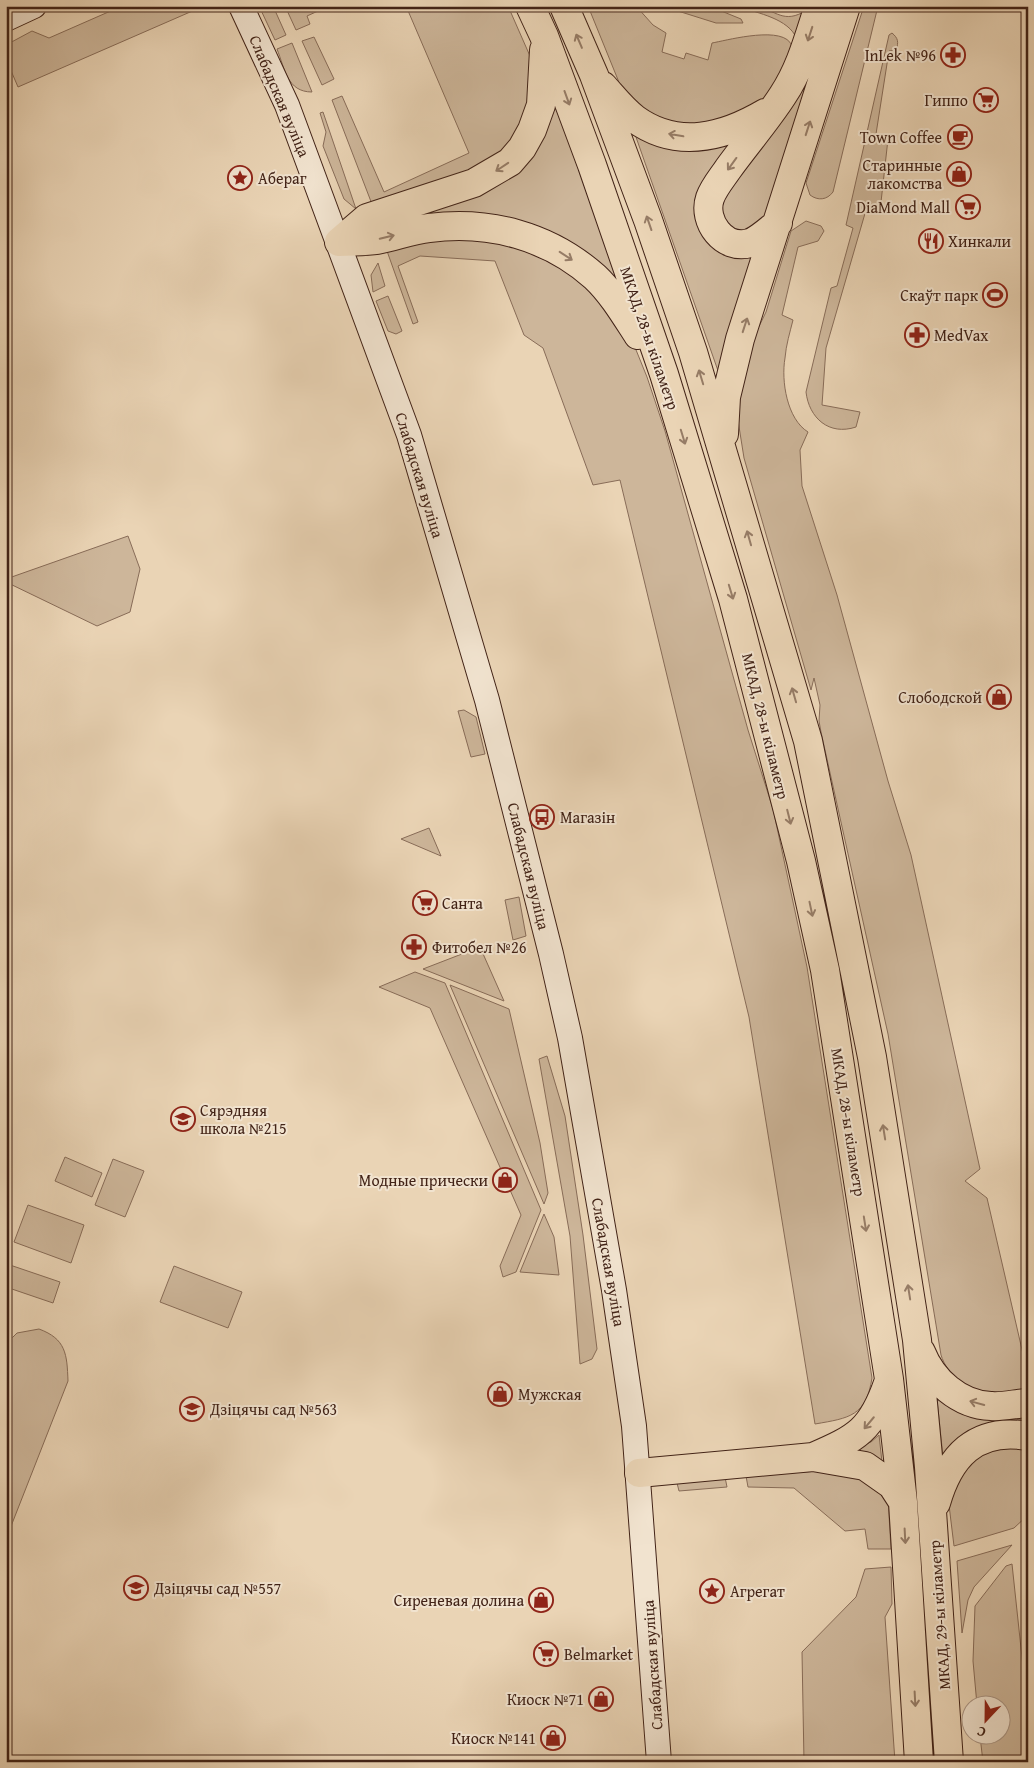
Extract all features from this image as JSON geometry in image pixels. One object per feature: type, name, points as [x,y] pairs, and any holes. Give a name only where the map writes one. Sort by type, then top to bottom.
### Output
[{"type":"highway","name":"МКАД, 28-ы кіламетр","points":[[530,6],[544,36],[592,165],[664,374],[733,599],[801,861],[825,970],[889,1379],[899,1470]]},
{"type":"highway","name":"МКАД, 28-ы кіламетр","points":[[564,6],[594,76],[648,220],[693,352],[726,458],[808,741],[872,1057],[917,1340],[929,1468]]},
{"type":"highway","points":[[778,223],[748,243],[737,243],[726,239],[715,231],[709,220],[708,209],[716,186],[793,78],[818,6]]},
{"type":"highway","points":[[726,458],[724,426],[726,397],[740,339],[846,6]]},
{"type":"highway","points":[[339,242],[367,218],[474,183],[510,162],[522,148],[532,130],[540,105],[544,62],[544,36]]},
{"type":"highway","points":[[594,76],[635,118],[648,126],[679,136],[700,137],[720,134],[742,126],[771,110]]},
{"type":"highway","points":[[339,242],[375,240],[428,228],[462,226],[496,228],[549,245],[595,278],[620,306],[664,374]]},
{"type":"highway","points":[[917,1340],[934,1376],[959,1397],[990,1406],[1026,1403]]},
{"type":"highway","points":[[813,1457],[846,1443],[862,1431],[875,1416],[889,1379]]},
{"type":"highway","points":[[933,1514],[943,1478],[952,1462],[965,1450],[997,1436],[1028,1436]]},
{"type":"highway","points":[[638,1473],[813,1457],[865,1466],[892,1485],[903,1502]]},
{"type":"highway","name":"МКАД, 29-ы кіламетр","points":[[929,1468],[949,1762]]},
{"type":"highway","name":"МКАД, 29-ы кіламетр","points":[[899,1470],[903,1502],[919,1762]]},
{"type":"main road","points":[[6,19],[34,6]]},
{"type":"main road","name":"Слабадская вуліца","points":[[242,6],[287,105],[409,435],[487,700],[551,954],[570,1038],[614,1290],[634,1426],[659,1762]]},
{"type":"shaded area","points":[[122,6],[196,6],[197,9],[18,87],[6,59],[6,45],[32,31],[49,38]]},
{"type":"shaded area","points":[[259,6],[273,6],[286,35],[275,40]]},
{"type":"shaded area","points":[[285,6],[329,6],[307,16],[310,24],[296,30]]},
{"type":"shaded area","points":[[406,6],[508,6],[537,72],[537,95],[505,155],[375,212],[332,100],[342,96],[384,192],[469,153]]},
{"type":"shaded area","points":[[588,6],[636,6],[653,25],[666,33],[662,52],[684,59],[686,53],[708,60],[712,43],[763,35],[787,39],[792,47],[791,59],[782,78],[762,109],[677,131],[627,102]]},
{"type":"shaded area","points":[[662,6],[709,6],[741,19],[743,23],[716,23]]},
{"type":"shaded area","points":[[738,6],[754,6],[786,16],[799,14],[807,10],[797,39],[793,32],[780,21]]},
{"type":"shaded area","points":[[836,6],[766,225],[736,237],[716,210]]},
{"type":"shaded area","points":[[864,6],[878,6],[833,192],[825,198],[816,198],[810,195],[806,183]]},
{"type":"shaded area","points":[[892,33],[897,38],[897,45],[896,50],[889,51],[876,134],[888,139],[880,211],[866,210],[826,348],[822,405],[860,412],[856,427],[837,429],[822,423],[816,417],[811,410],[806,392],[831,288],[837,286],[853,228],[846,225],[889,35]]},
{"type":"shaded area","points":[[314,37],[334,79],[322,85],[302,41]]},
{"type":"shaded area","points":[[292,43],[312,92],[297,88],[292,84],[285,71],[277,49]]},
{"type":"shaded area","points":[[551,108],[557,108],[617,278],[612,284],[577,252],[374,225],[481,190]]},
{"type":"shaded area","points":[[323,112],[356,209],[344,199],[323,146],[326,132],[320,113]]},
{"type":"shaded area","points":[[630,120],[746,135],[702,216],[761,248],[723,385]]},
{"type":"shaded area","points":[[806,221],[821,226],[824,231],[818,241],[798,247],[782,315],[793,320],[786,348],[784,367],[787,399],[795,418],[808,432],[800,450],[802,486],[837,595],[888,781],[911,855],[980,1169],[965,1181],[987,1198],[1026,1367],[1028,1367],[1028,1394],[990,1395],[971,1389],[952,1375],[941,1355],[888,1034],[821,732],[819,721],[820,705],[814,678],[811,690],[744,458],[737,414],[750,345],[766,312],[791,231]]},
{"type":"shaded area","points":[[443,233],[512,240],[591,285],[632,340],[647,377],[665,431],[748,730],[773,809],[807,967],[872,1378],[869,1391],[861,1408],[847,1417],[815,1424],[749,1017],[620,480],[593,485],[543,348],[524,335],[495,261],[420,256],[398,266],[418,322],[413,324],[387,251]]},
{"type":"shaded area","points":[[378,263],[385,286],[373,292],[371,275]]},
{"type":"shaded area","points":[[388,296],[402,331],[396,334],[388,331],[376,301]]},
{"type":"shaded area","points":[[128,536],[140,569],[130,612],[97,626],[6,582],[6,579]]},
{"type":"shaded area","points":[[464,710],[476,717],[485,754],[471,757],[458,711]]},
{"type":"shaded area","points":[[429,828],[441,856],[401,839]]},
{"type":"shaded area","points":[[519,897],[526,936],[513,940],[505,900]]},
{"type":"shaded area","points":[[480,947],[504,1001],[423,969]]},
{"type":"shaded area","points":[[415,972],[445,983],[541,1210],[516,1272],[503,1277],[500,1266],[521,1215],[430,1008],[379,987]]},
{"type":"shaded area","points":[[450,985],[509,1009],[540,1143],[548,1193],[544,1204]]},
{"type":"shaded area","points":[[547,1056],[565,1116],[583,1235],[597,1349],[592,1359],[580,1364],[570,1236],[539,1059]]},
{"type":"shaded area","points":[[65,1157],[102,1173],[92,1197],[55,1181]]},
{"type":"shaded area","points":[[113,1159],[144,1171],[125,1217],[95,1205]]},
{"type":"shaded area","points":[[28,1205],[84,1225],[71,1263],[14,1242]]},
{"type":"shaded area","points":[[544,1214],[554,1237],[559,1275],[520,1272]]},
{"type":"shaded area","points":[[7,1264],[60,1282],[53,1303],[6,1287]]},
{"type":"shaded area","points":[[174,1266],[242,1292],[228,1328],[160,1302]]},
{"type":"shaded area","points":[[39,1329],[48,1333],[60,1343],[66,1355],[68,1381],[6,1539],[6,1344],[17,1333]]},
{"type":"shaded area","points":[[937,1399],[960,1411],[981,1417],[1028,1419],[1028,1426],[943,1457]]},
{"type":"shaded area","points":[[879,1435],[882,1462],[849,1450],[871,1442]]},
{"type":"shaded area","points":[[1028,1446],[1028,1515],[1014,1528],[954,1546],[949,1505],[954,1478],[985,1448]]},
{"type":"shaded area","points":[[848,1469],[888,1498],[891,1549],[868,1549],[865,1529],[845,1531],[794,1488],[748,1487],[746,1476]]},
{"type":"shaded area","points":[[725,1477],[727,1487],[679,1491],[676,1479]]},
{"type":"shaded area","points":[[1012,1545],[974,1587],[968,1600],[962,1633],[957,1561]]},
{"type":"shaded area","points":[[1012,1564],[1023,1667],[1025,1762],[983,1762],[981,1746],[1012,1746],[1012,1696],[976,1696],[973,1661],[975,1606],[1006,1566]]},
{"type":"shaded area","points":[[891,1567],[892,1604],[885,1617],[895,1762],[804,1762],[802,1652],[856,1597],[865,1569]]},
{"type":"place","name":"InLek №96","points":[[953,55]]},
{"type":"place","name":"Гиппо","points":[[986,100]]},
{"type":"place","name":"Town Coffee","points":[[960,137]]},
{"type":"place","name":"Старинные лакомства","points":[[959,174]]},
{"type":"place","name":"Абераг","points":[[240,178]]},
{"type":"place","name":"DiaMond Mall","points":[[968,207]]},
{"type":"place","name":"Хинкали","points":[[931,241]]},
{"type":"place","name":"Скаўт парк","points":[[995,295]]},
{"type":"place","name":"MedVax","points":[[917,335]]},
{"type":"place","name":"Слободской","points":[[999,697]]},
{"type":"place","name":"Магазін","points":[[542,817]]},
{"type":"place","name":"Санта","points":[[425,903]]},
{"type":"place","name":"Фитобел №26","points":[[414,947]]},
{"type":"place","name":"Сярэдняя школа №215","points":[[183,1119]]},
{"type":"place","name":"Модные прически","points":[[505,1180]]},
{"type":"place","name":"Мужская","points":[[500,1394]]},
{"type":"place","name":"Дзіцячы сад №563","points":[[192,1409]]},
{"type":"place","name":"Дзіцячы сад №557","points":[[136,1588]]},
{"type":"place","name":"Агрегат","points":[[712,1591]]},
{"type":"place","name":"Сиреневая долина","points":[[541,1600]]},
{"type":"place","name":"Belmarket","points":[[546,1654]]},
{"type":"place","name":"Киоск №71","points":[[601,1699]]},
{"type":"place","name":"Киоск №141","points":[[553,1738]]}]
